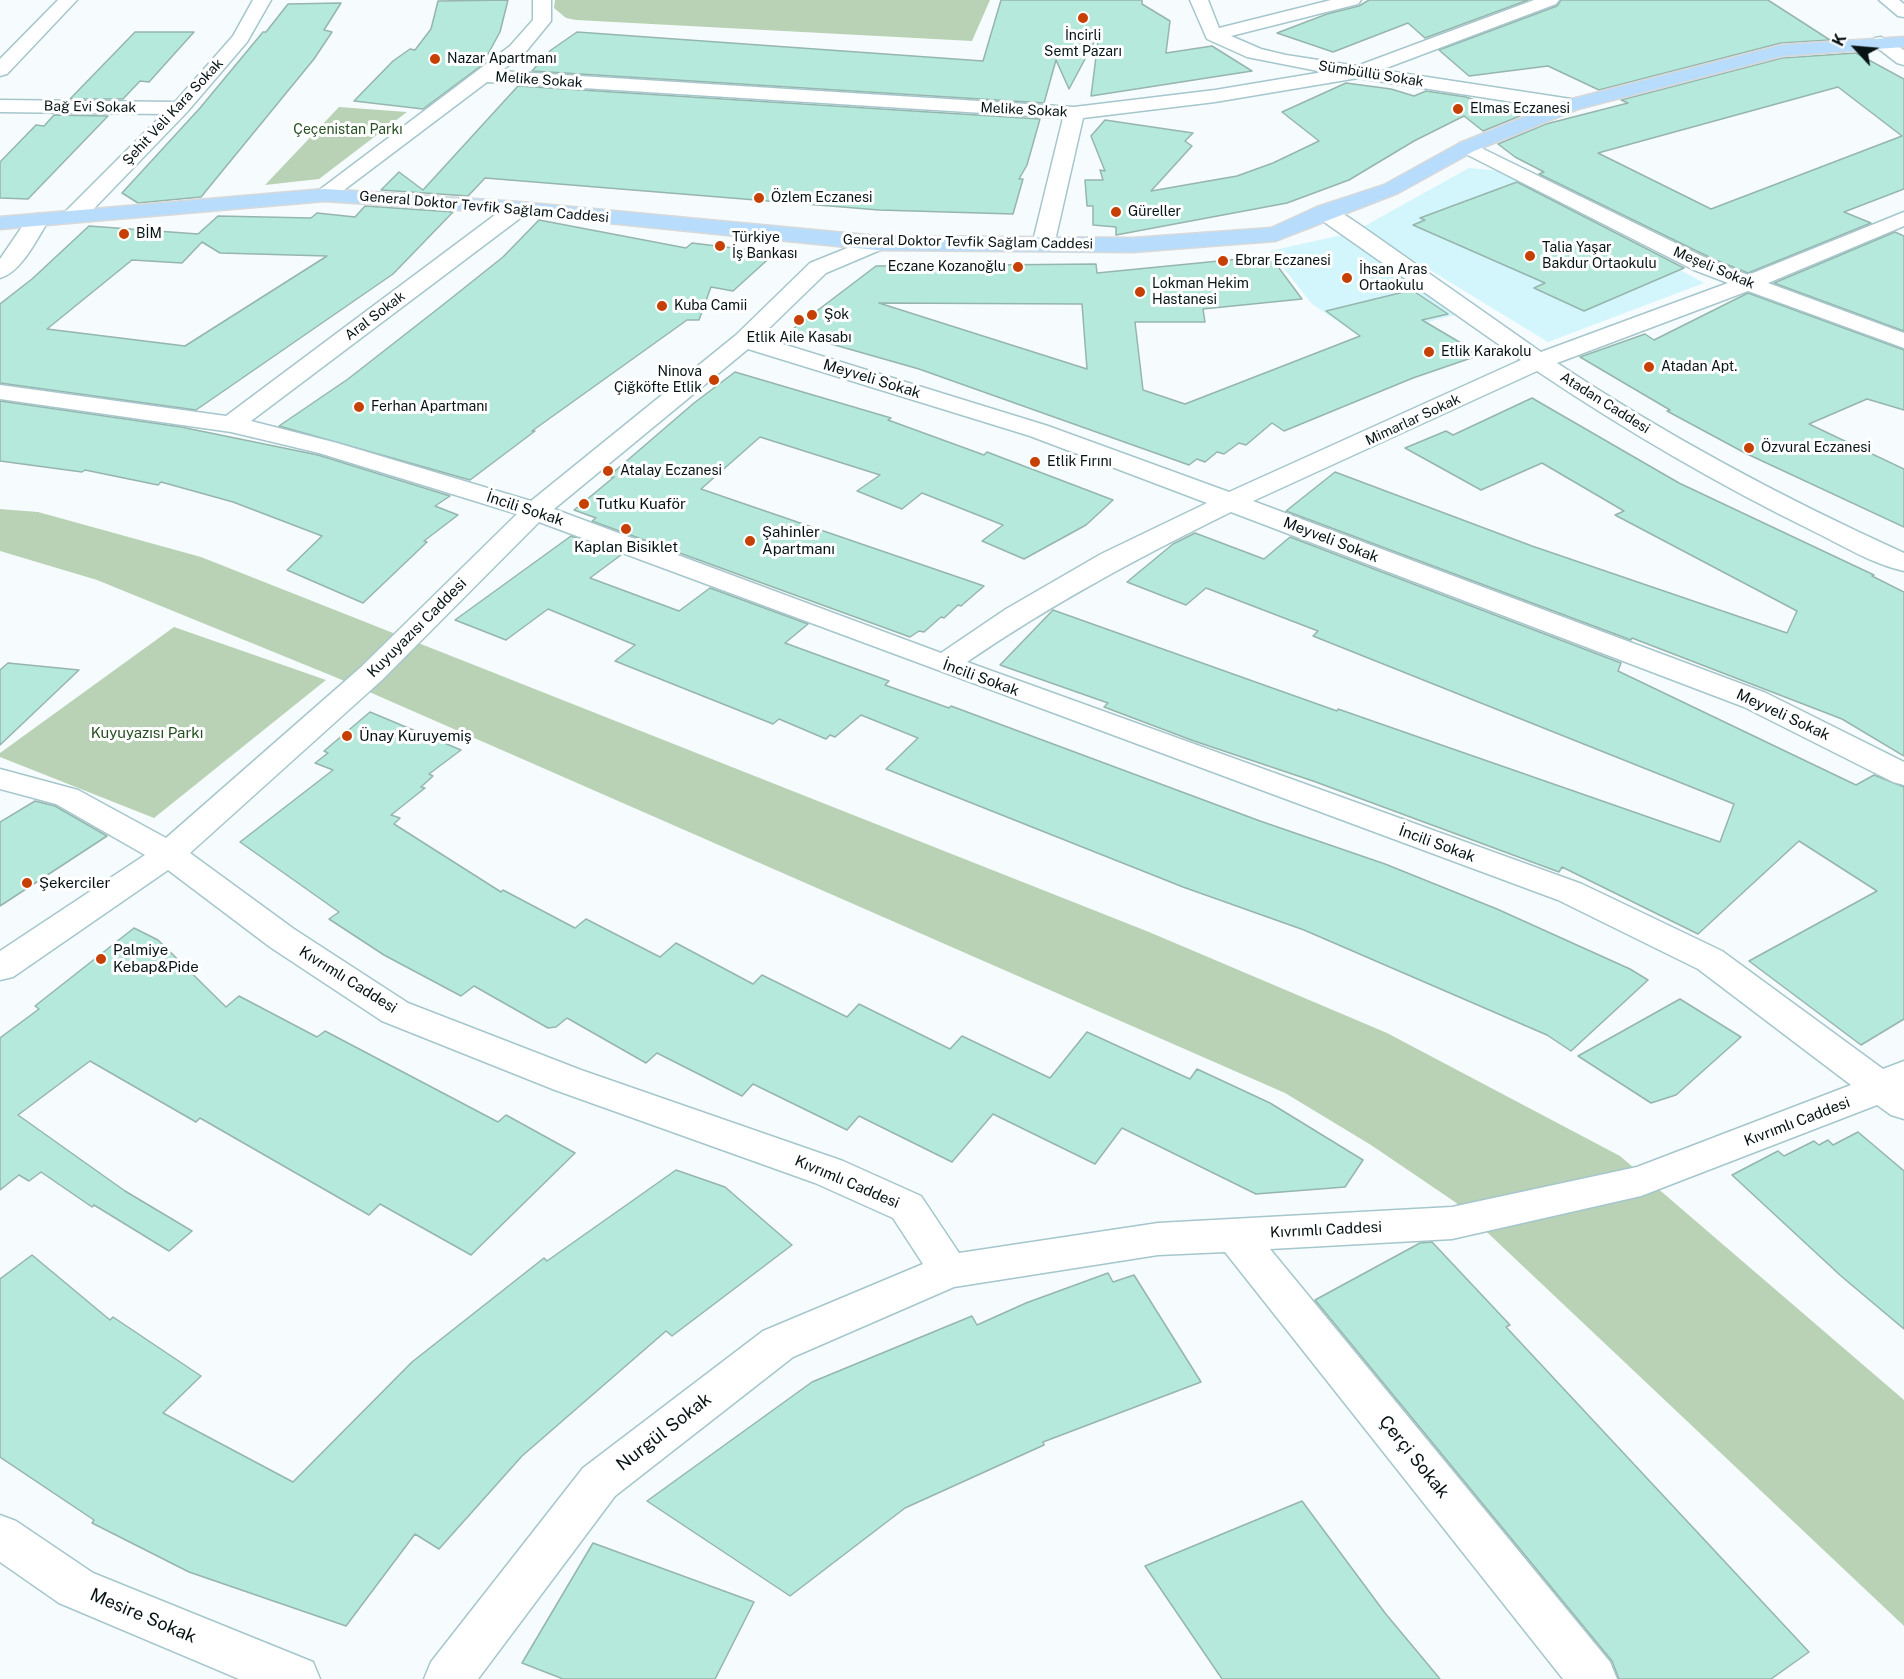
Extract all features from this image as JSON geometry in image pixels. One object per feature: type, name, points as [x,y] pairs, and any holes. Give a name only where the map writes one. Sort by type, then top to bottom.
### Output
[{"type":"main road","name":"General Doktor Tevfik Sağlam Caddesi","points":[[0,224],[325,195],[519,208],[877,243],[1162,244],[1275,234],[1325,212],[1391,189],[1467,147],[1571,105],[1782,51],[1904,42]]},
{"type":"main road","points":[[1275,234],[1349,227],[1391,189]]},
{"type":"street","points":[[0,70],[68,0]]},
{"type":"street","name":"Şehit Veli Kara Sokak","points":[[74,216],[180,108],[241,38],[262,0]]},
{"type":"street","points":[[325,195],[517,50],[542,21],[542,0]]},
{"type":"street","points":[[1199,0],[1213,35],[1352,0]]},
{"type":"street","name":"Melike Sokak","points":[[484,76],[1074,113],[1215,96],[1359,72],[1550,0]]},
{"type":"street","points":[[1888,0],[1904,12]]},
{"type":"street","name":"Sümbüllü Sokak","points":[[1213,35],[1254,53],[1285,62],[1571,105]]},
{"type":"street","points":[[1881,42],[1904,59]]},
{"type":"street","name":"Bağ Evi Sokak","points":[[0,106],[180,108]]},
{"type":"street","points":[[1043,245],[1074,113]]},
{"type":"street","name":"Meşeli Sokak","points":[[1467,147],[1702,265],[1904,341]]},
{"type":"street","name":"Aral Sokak","points":[[231,424],[519,208]]},
{"type":"street","name":"Atadan Caddesi","points":[[1325,212],[1539,362],[1629,420],[1820,526],[1904,563]]},
{"type":"street","name":"Mimarlar Sokak","points":[[944,664],[1016,615],[1111,560],[1230,502],[1539,362],[1749,283],[1904,218]]},
{"type":"street","points":[[0,272],[38,220]]},
{"type":"street","points":[[808,237],[818,268],[877,243]]},
{"type":"street","name":"Kuyuyazısı Caddesi","points":[[0,968],[169,854],[371,674],[535,511],[744,340],[818,268]]},
{"type":"street","name":"Meyveli Sokak","points":[[744,340],[1039,431],[1230,502],[1755,700],[1904,775]]},
{"type":"street","name":"İncili Sokak","points":[[0,392],[231,424],[328,448],[535,511],[944,664],[1570,892],[1710,960],[1897,1089]]},
{"type":"street","name":"Kıvrımlı Caddesi","points":[[0,779],[67,797],[169,854],[282,938],[395,1012],[568,1080],[829,1172],[907,1207],[949,1271],[1158,1239],[1452,1223],[1641,1181],[1897,1089]]},
{"type":"street","name":"Çerçi Sokak","points":[[1235,1235],[1593,1679]]},
{"type":"street","name":"Nurgül Sokak","points":[[448,1679],[599,1482],[778,1344],[949,1271]]},
{"type":"street","name":"Mesire Sokak","points":[[0,1536],[76,1588],[296,1679]]},
{"type":"shaded area","name":"Talia Yaşar Bakdur Ortaokulu","points":[[1469,168],[1502,171],[1704,283],[1548,342],[1361,228]]},
{"type":"shaded area","name":"İhsan Aras Ortaokulu","points":[[1342,235],[1455,315],[1363,339],[1312,304],[1270,251]]},
{"type":"green space","points":[[555,0],[990,0],[972,41],[576,20],[566,18],[554,8]]},
{"type":"green space","name":"Çeçenistan Parkı","points":[[339,107],[407,112],[319,179],[265,185]]},
{"type":"green space","points":[[0,509],[38,512],[201,557],[1149,932],[1387,1033],[1620,1156],[1904,1400],[1904,1626],[1455,1202],[1371,1145],[1285,1093],[335,677],[97,580],[0,551]]},
{"type":"green space","name":"Kuyuyazısı Parkı","points":[[174,627],[326,680],[154,818],[0,757],[0,753]]},
{"type":"building","points":[[508,0],[500,32],[482,65],[423,109],[354,101],[393,61],[410,49],[415,50],[431,29],[438,1]]},
{"type":"building","points":[[1001,0],[1142,0],[1142,4],[1170,21],[1166,53],[1212,46],[1252,71],[1091,96],[1099,33],[1069,89],[1056,60],[1044,103],[532,71],[551,50],[577,32],[983,61]]},
{"type":"building","points":[[1369,0],[1528,0],[1425,38],[1408,23],[1333,52],[1277,33],[1327,14],[1359,6]]},
{"type":"building","points":[[1561,0],[1768,0],[1830,40],[1781,43],[1599,90],[1548,66],[1469,76],[1439,50],[1557,6]]},
{"type":"building","points":[[341,3],[324,30],[332,32],[314,59],[201,197],[138,203],[122,193],[200,108],[288,4]]},
{"type":"building","points":[[135,32],[194,32],[149,82],[140,81],[123,99],[70,99]]},
{"type":"building","points":[[1856,53],[1904,79],[1904,189],[1844,212],[1871,223],[1748,273],[1711,258],[1539,174],[1544,172],[1515,157],[1498,144],[1546,124],[1628,103],[1621,100],[1782,58]],"holes":[[[1838,87],[1902,136],[1711,209],[1598,153]]]},
{"type":"building","points":[[1346,83],[1391,89],[1414,96],[1426,91],[1466,97],[1520,116],[1483,131],[1464,116],[1414,141],[1349,180],[1287,203],[1116,235],[1116,227],[1093,225],[1093,206],[1087,206],[1085,180],[1103,180],[1100,170],[1105,171],[1091,136],[1105,120],[1193,133],[1185,141],[1192,146],[1151,191],[1237,176],[1273,163],[1319,141],[1282,112]]},
{"type":"building","points":[[518,86],[1040,119],[1027,165],[1019,179],[1023,179],[1013,214],[879,210],[485,178],[468,196],[381,190],[399,172],[423,190]]},
{"type":"building","points":[[54,115],[108,116],[28,199],[0,198],[0,162],[36,125],[44,126]]},
{"type":"building","points":[[1517,182],[1684,268],[1584,311],[1534,288],[1545,283],[1413,225],[1425,220],[1420,218]]},
{"type":"building","points":[[365,206],[453,212],[393,274],[196,410],[0,383],[0,304],[32,279],[89,226],[198,234],[218,216],[311,218],[317,213],[355,217]],"holes":[[[202,242],[220,253],[327,256],[185,346],[47,329],[132,260],[182,263]]]},
{"type":"building","points":[[539,220],[686,248],[692,243],[775,253],[733,291],[711,287],[699,320],[687,320],[532,431],[535,431],[470,480],[279,426],[348,379],[444,304],[503,257]]},
{"type":"building","points":[[1895,232],[1904,236],[1904,331],[1774,283]]},
{"type":"building","points":[[1270,256],[1302,299],[1203,309],[1205,322],[1135,322],[1143,390],[1185,404],[1360,336],[1326,311],[1412,290],[1448,314],[1422,320],[1461,343],[1459,344],[1477,356],[1413,378],[1284,431],[1272,423],[1246,445],[1239,443],[1224,454],[1217,452],[1205,462],[1197,459],[1189,465],[919,369],[789,332],[876,266],[1096,264],[1097,273]],"holes":[[[879,303],[1082,304],[1087,369]]]},
{"type":"building","points":[[1748,293],[1904,350],[1904,410],[1867,399],[1809,424],[1904,469],[1904,527],[1745,453],[1667,411],[1670,410],[1580,357],[1645,334],[1654,340]]},
{"type":"building","points":[[735,372],[891,418],[888,420],[984,455],[987,452],[1113,500],[1086,525],[1024,559],[982,541],[1003,525],[922,493],[902,509],[857,491],[880,475],[760,437],[701,489],[984,586],[961,606],[958,605],[924,632],[919,631],[910,637],[592,521],[596,518],[574,510],[614,477],[608,477],[694,403]]},
{"type":"building","points":[[1532,398],[1679,483],[1874,575],[1872,576],[1904,592],[1904,756],[1842,719],[1632,638],[1631,640],[1286,511],[1335,472],[1532,546],[1787,633],[1797,611],[1615,515],[1624,511],[1542,463],[1481,490],[1405,448],[1446,431],[1453,435]]},
{"type":"building","points":[[0,401],[181,427],[318,455],[450,496],[435,506],[458,515],[424,541],[427,542],[363,603],[287,570],[322,536],[233,502],[161,482],[158,485],[85,470],[82,472],[0,461]]},
{"type":"building","points":[[1195,533],[1264,559],[1290,537],[1621,663],[1618,671],[1856,785],[1874,775],[1904,787],[1904,1019],[1861,1045],[1749,961],[1877,891],[1799,841],[1698,934],[1562,867],[1559,872],[1313,781],[1194,741],[1104,707],[1108,703],[1000,665],[1053,610],[1337,711],[1338,709],[1720,842],[1734,804],[1313,636],[1318,631],[1206,588],[1186,605],[1127,582],[1173,544]]},
{"type":"building","points":[[571,536],[621,555],[590,578],[679,611],[710,588],[808,624],[785,643],[889,681],[885,685],[949,708],[951,706],[1260,821],[1385,864],[1497,909],[1630,969],[1648,980],[1571,1051],[1547,1035],[1304,930],[1183,887],[886,769],[918,738],[861,715],[835,737],[830,735],[826,739],[779,719],[773,724],[615,661],[635,645],[548,609],[506,640],[455,620]]},
{"type":"building","points":[[8,663],[79,670],[0,745],[0,670]]},
{"type":"building","points":[[370,712],[461,750],[429,774],[433,776],[421,787],[425,788],[391,815],[400,818],[394,824],[501,892],[503,890],[575,928],[586,919],[660,957],[676,943],[753,984],[762,975],[847,1017],[859,1004],[950,1049],[962,1036],[1050,1078],[1087,1032],[1190,1079],[1197,1069],[1270,1103],[1363,1160],[1345,1187],[1256,1194],[1122,1128],[1095,1164],[993,1114],[952,1162],[859,1116],[847,1130],[753,1084],[742,1096],[657,1053],[646,1063],[567,1018],[556,1027],[548,1028],[474,986],[461,996],[384,955],[329,919],[339,912],[240,842],[333,770],[315,763],[328,753],[324,751]]},
{"type":"building","points":[[35,801],[55,806],[107,836],[0,906],[0,822]]},
{"type":"building","points":[[134,928],[158,940],[226,1007],[239,996],[317,1037],[325,1031],[498,1122],[506,1115],[575,1153],[471,1255],[380,1204],[369,1215],[200,1118],[196,1122],[90,1061],[18,1115],[125,1191],[192,1231],[169,1251],[94,1205],[92,1207],[41,1172],[29,1181],[19,1175],[0,1190],[0,1038],[39,1009],[35,1006]]},
{"type":"building","points":[[1680,999],[1741,1037],[1676,1095],[1651,1103],[1578,1056]]},
{"type":"building","points":[[1858,1132],[1904,1171],[1904,1329],[1841,1276],[1732,1175],[1778,1151],[1784,1156],[1814,1141],[1819,1145],[1828,1140],[1833,1145]]},
{"type":"building","points":[[676,1170],[725,1187],[792,1245],[672,1336],[666,1331],[522,1456],[439,1549],[415,1534],[346,1626],[189,1572],[92,1523],[94,1520],[0,1457],[0,1279],[32,1255],[110,1320],[113,1317],[201,1376],[163,1413],[293,1482],[412,1362],[544,1258],[547,1261]]},
{"type":"building","points":[[1432,1242],[1510,1325],[1506,1327],[1809,1652],[1771,1679],[1619,1679],[1612,1661],[1315,1300],[1420,1243]]},
{"type":"building","points":[[1108,1273],[1113,1282],[1134,1275],[1201,1382],[1043,1442],[1044,1445],[905,1508],[790,1596],[647,1501],[812,1382],[972,1316],[977,1325],[1026,1303]]},
{"type":"building","points":[[1302,1501],[1385,1613],[1440,1679],[1222,1679],[1145,1566]]},
{"type":"building","points":[[593,1543],[754,1602],[715,1679],[563,1679],[522,1663]]},
{"type":"place","name":"İncirli Semt Pazarı","points":[[1083,18]]},
{"type":"place","name":"Nazar Apartmanı","points":[[435,59]]},
{"type":"place","name":"Elmas Eczanesi","points":[[1458,109]]},
{"type":"place","name":"Özlem Eczanesi","points":[[759,198]]},
{"type":"place","name":"Güreller","points":[[1116,212]]},
{"type":"place","name":"BİM","points":[[124,234]]},
{"type":"place","name":"Türkiye İş Bankası","points":[[720,246]]},
{"type":"place","name":"Talia Yaşar Bakdur Ortaokulu","points":[[1530,256]]},
{"type":"place","name":"Ebrar Eczanesi","points":[[1223,261]]},
{"type":"place","name":"Eczane Kozanoğlu","points":[[1018,267]]},
{"type":"place","name":"İhsan Aras Ortaokulu","points":[[1347,278]]},
{"type":"place","name":"Lokman Hekim Hastanesi","points":[[1140,292]]},
{"type":"place","name":"Kuba Camii","points":[[662,306]]},
{"type":"place","name":"Şok","points":[[812,315]]},
{"type":"place","name":"Etlik Aile Kasabı","points":[[799,320]]},
{"type":"place","name":"Etlik Karakolu","points":[[1429,352]]},
{"type":"place","name":"Atadan Apt.","points":[[1649,367]]},
{"type":"place","name":"Ninova Çiğköfte Etlik","points":[[714,380]]},
{"type":"place","name":"Ferhan Apartmanı","points":[[359,407]]},
{"type":"place","name":"Özvural Eczanesi","points":[[1749,448]]},
{"type":"place","name":"Etlik Fırını","points":[[1035,462]]},
{"type":"place","name":"Atalay Eczanesi","points":[[608,471]]},
{"type":"place","name":"Tutku Kuaför","points":[[584,504]]},
{"type":"place","name":"Kaplan Bisiklet","points":[[626,529]]},
{"type":"place","name":"Şahinler Apartmanı","points":[[750,541]]},
{"type":"place","name":"Ünay Kuruyemiş","points":[[347,736]]},
{"type":"place","name":"Şekerciler","points":[[27,883]]},
{"type":"place","name":"Palmiye Kebap&Pide","points":[[101,959]]}]
